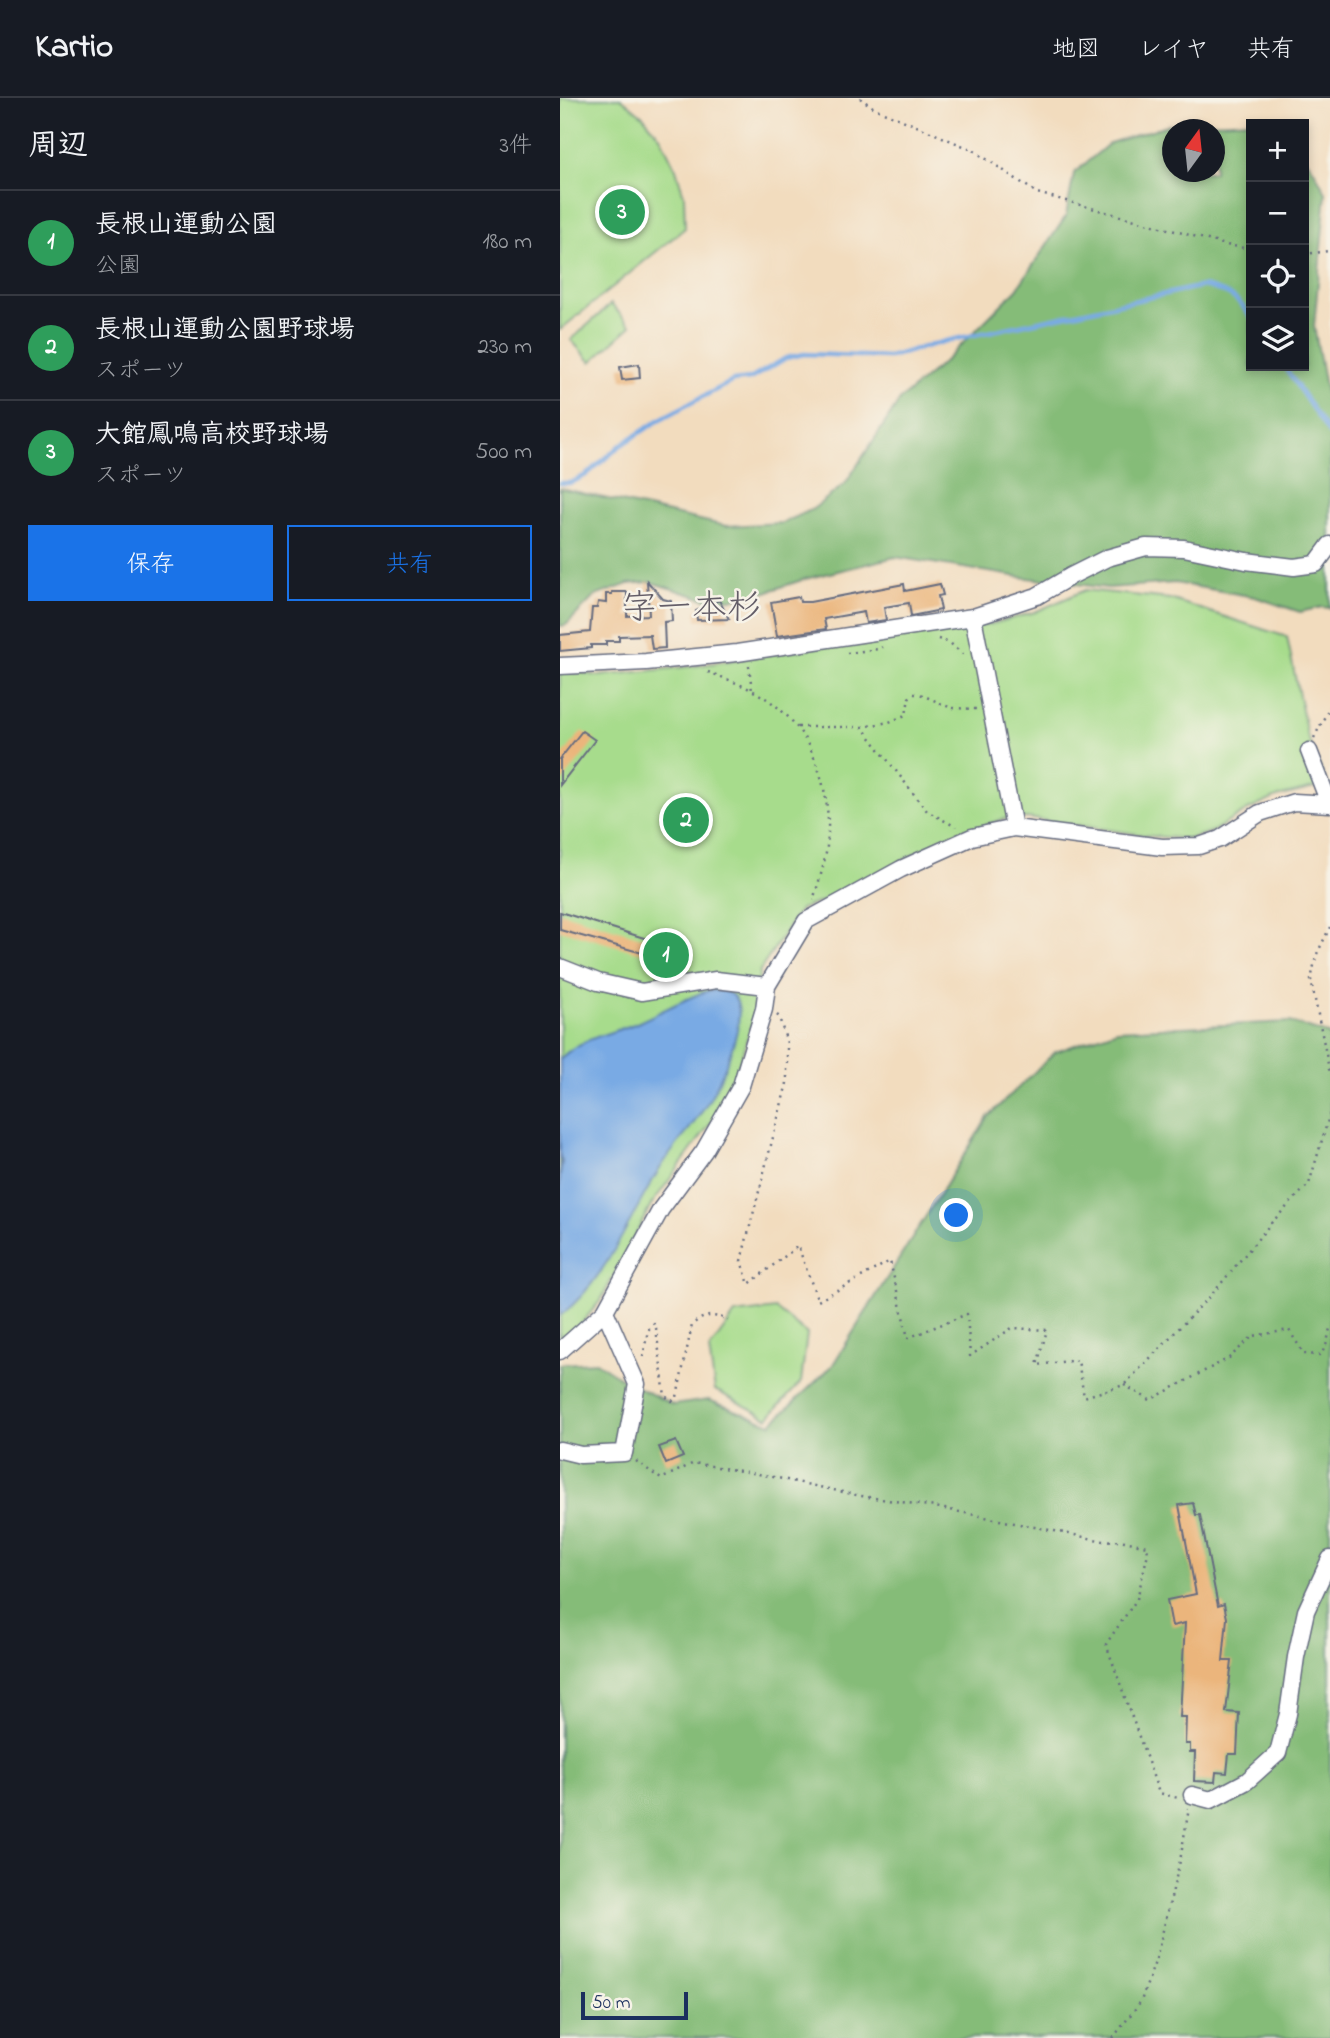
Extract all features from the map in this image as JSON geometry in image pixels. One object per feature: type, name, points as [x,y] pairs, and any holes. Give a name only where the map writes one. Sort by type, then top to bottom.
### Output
[{"type":"street","points":[[560,666],[646,662],[737,653],[973,617],[1037,596],[1107,558],[1146,547],[1184,548],[1245,561],[1294,567],[1316,564],[1330,545]]},
{"type":"street","points":[[973,617],[1014,828]]},
{"type":"street","points":[[560,1351],[605,1311],[661,1209],[704,1151],[741,1086],[764,1009],[767,986],[806,921],[901,869],[972,836],[1014,828],[1162,847],[1199,846],[1220,839],[1260,813],[1294,802],[1329,804],[1309,751]]},
{"type":"street","points":[[560,967],[598,982],[642,992],[716,980],[767,986]]},
{"type":"street","points":[[560,1450],[581,1455],[624,1453],[637,1384],[605,1311]]},
{"type":"street","points":[[1192,1795],[1211,1800],[1247,1781],[1278,1753],[1288,1714],[1306,1611],[1330,1559]]},
{"type":"path","points":[[860,98],[874,108],[973,150],[1037,193],[1246,248]]},
{"type":"path","points":[[1309,253],[1330,251]]},
{"type":"path","points":[[929,636],[950,643],[963,652],[967,659]]},
{"type":"path","points":[[840,653],[879,649],[885,645]]},
{"type":"path","points":[[749,664],[752,691]]},
{"type":"path","points":[[713,668],[702,669],[739,683],[783,711],[798,727],[815,760],[824,790],[828,822],[826,852],[806,921]]},
{"type":"path","points":[[798,727],[862,727],[889,723],[906,715],[912,694],[920,694],[951,708],[979,709]]},
{"type":"path","points":[[1309,751],[1330,706]]},
{"type":"path","points":[[862,727],[927,811],[972,836]]},
{"type":"path","points":[[1330,927],[1316,956],[1311,980],[1330,1074]]},
{"type":"path","points":[[764,1009],[779,1017],[787,1043],[787,1083],[741,1261],[749,1284],[798,1246],[818,1301],[890,1261],[908,1338],[967,1314],[970,1356],[1012,1328],[1047,1331],[1037,1365],[1078,1360],[1084,1397],[1124,1385],[1214,1292],[1272,1222],[1309,1184],[1330,1113]]},
{"type":"path","points":[[643,1357],[648,1330],[654,1323],[665,1396],[671,1401],[677,1397],[692,1325],[700,1318],[714,1315],[728,1320]]},
{"type":"path","points":[[1124,1385],[1150,1400],[1229,1357],[1253,1336],[1289,1330],[1304,1354],[1321,1355],[1330,1328]]},
{"type":"path","points":[[624,1453],[662,1479],[694,1463],[1104,1541],[1120,1540],[1147,1546],[1148,1553],[1137,1599],[1106,1644],[1159,1793],[1181,1799],[1192,1795]]},
{"type":"path","points":[[1113,2038],[1141,2001],[1156,1959],[1180,1861],[1192,1795]]},
{"type":"green space","points":[[560,98],[621,98],[644,117],[661,138],[676,169],[684,196],[685,228],[560,330]]},
{"type":"green space","points":[[1246,121],[1246,371],[1309,371],[1309,163],[1326,193],[1314,326],[1330,414],[1330,608],[1300,612],[1255,597],[1175,583],[1108,588],[895,557],[805,579],[748,598],[708,600],[650,582],[628,584],[595,596],[566,625],[560,626],[560,488],[726,526],[783,523],[813,509],[845,484],[900,400],[943,363],[1017,289],[1066,216],[1074,173],[1110,143],[1162,127],[1162,182],[1225,182],[1225,122]]},
{"type":"green space","points":[[611,304],[631,326],[591,362],[571,340]]},
{"type":"green space","points":[[1085,590],[1170,599],[1287,637],[1307,735],[1327,785],[1277,797],[1246,811],[1213,831],[1189,839],[1027,818],[1003,819],[924,849],[837,896],[800,909],[759,972],[758,1004],[724,1105],[651,1205],[601,1300],[581,1324],[560,1342],[560,673],[599,676],[695,666],[922,631],[988,625],[1035,612]]},
{"type":"green space","points":[[1290,1022],[1330,1035],[1330,2038],[560,2038],[560,1364],[596,1362],[625,1381],[673,1405],[709,1400],[771,1424],[832,1366],[988,1117],[1055,1052],[1117,1030]]},
{"type":"green space","points":[[776,1309],[807,1334],[801,1382],[768,1418],[715,1390],[709,1350],[735,1314]]},
{"type":"water","points":[[710,990],[729,993],[738,1007],[736,1035],[717,1084],[700,1115],[649,1186],[605,1266],[577,1301],[560,1316],[560,1059],[587,1041],[639,1022]]},
{"type":"building","points":[[639,364],[640,378],[622,380],[620,367]]},
{"type":"building","points":[[647,581],[663,599],[671,601],[672,621],[664,622],[665,648],[652,649],[650,635],[619,636],[619,641],[606,641],[606,645],[560,651],[560,635],[590,632],[592,608],[597,608],[598,602],[606,603],[606,594],[627,592],[627,616],[649,615]]},
{"type":"building","points":[[904,584],[905,591],[940,584],[943,595],[938,596],[941,610],[911,616],[909,603],[884,607],[886,620],[866,623],[864,612],[824,619],[826,629],[777,636],[771,602],[799,597],[800,602],[810,602]]},
{"type":"building","points":[[719,600],[729,619],[697,620],[696,611]]},
{"type":"building","points":[[582,731],[595,740],[560,785],[560,759]]},
{"type":"building","points":[[560,912],[657,942],[653,956],[560,930]]},
{"type":"building","points":[[676,1441],[683,1457],[666,1464],[659,1447]]},
{"type":"building","points":[[1193,1503],[1196,1515],[1200,1515],[1218,1606],[1224,1604],[1227,1618],[1223,1661],[1232,1661],[1226,1712],[1239,1713],[1237,1754],[1229,1754],[1227,1773],[1216,1772],[1215,1782],[1194,1781],[1195,1752],[1190,1752],[1190,1744],[1185,1744],[1186,1717],[1180,1717],[1185,1623],[1172,1626],[1167,1600],[1196,1594],[1179,1505]]},
{"type":"waterway","points":[[560,483],[571,483],[586,475],[621,445],[664,417],[733,381],[750,379],[786,358],[804,354],[889,357],[946,341],[1203,286],[1231,296],[1246,310]]},
{"type":"waterway","points":[[1287,371],[1330,435]]},
{"type":"place","name":"大館鳳鳴高校野球場","points":[[622,212]]},
{"type":"place","name":"長根山運動公園野球場","points":[[686,820]]},
{"type":"place","name":"長根山運動公園","points":[[666,955]]},
{"type":"district","name":"字一本杉","points":[[692,606]]}]
